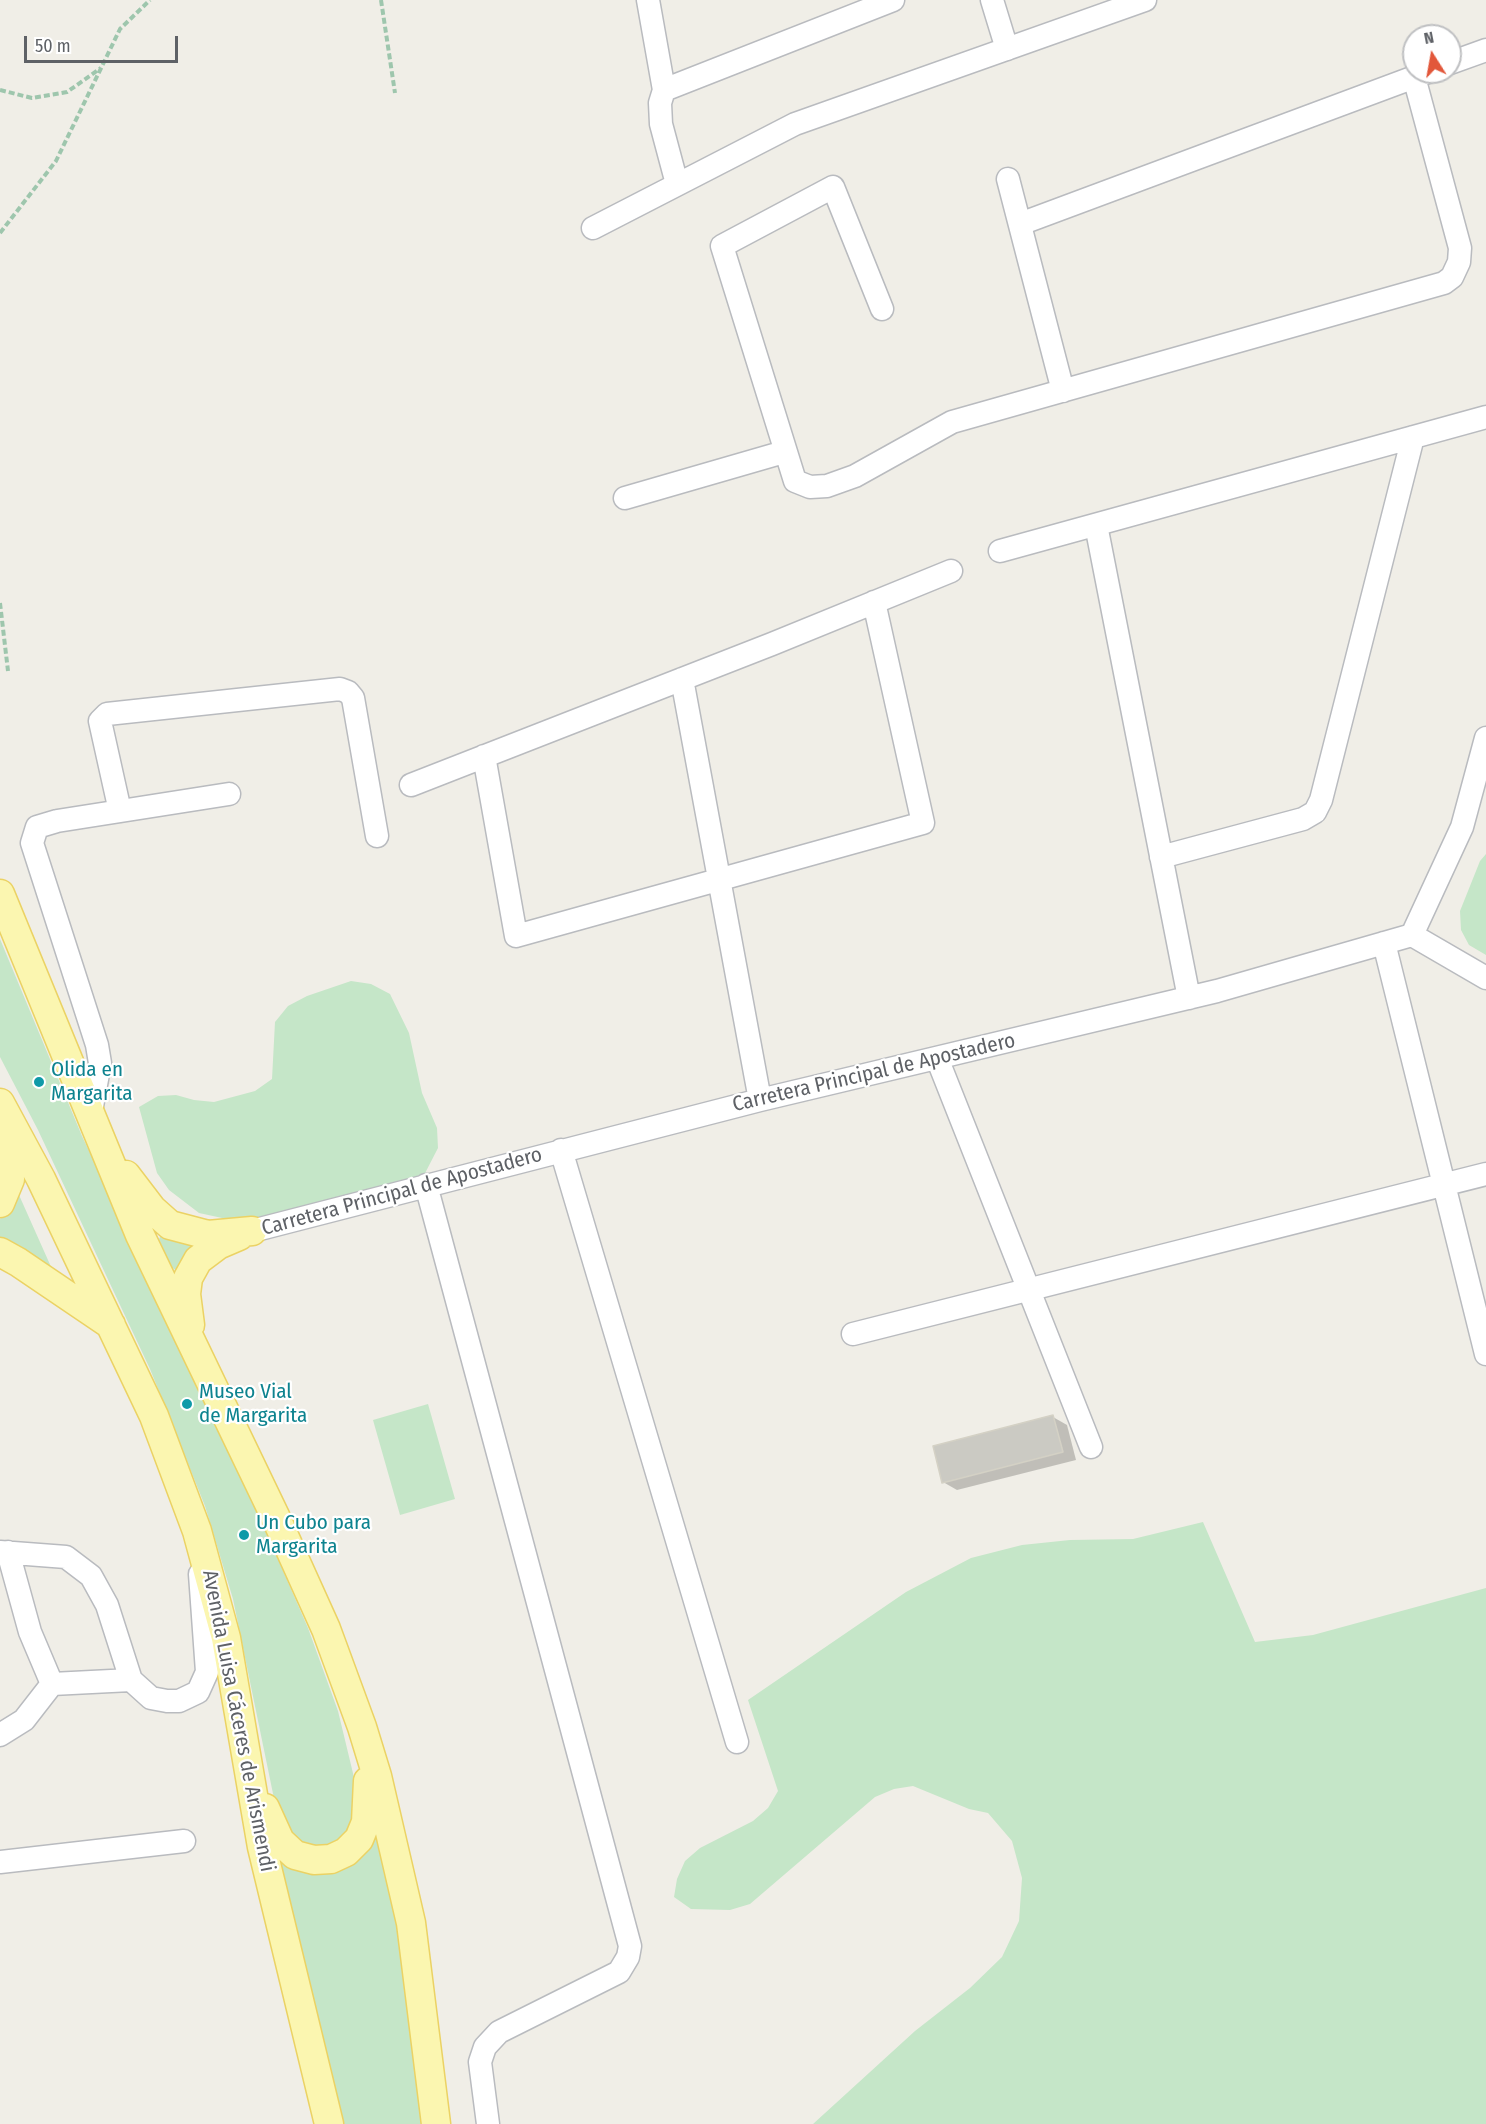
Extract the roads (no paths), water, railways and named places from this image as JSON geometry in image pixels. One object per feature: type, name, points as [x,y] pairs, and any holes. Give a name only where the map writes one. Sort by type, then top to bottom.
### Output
[{"type":"main road","points":[[0,894],[140,1235],[326,1629],[362,1727],[377,1776],[411,1923],[436,2124]]},
{"type":"main road","name":"Avenida Luisa Cáceres de Arismendi","points":[[0,1103],[41,1179],[154,1416],[197,1531],[225,1638],[262,1847],[328,2124]]},
{"type":"main road","points":[[93,1123],[134,1188],[170,1225],[208,1235],[252,1231]]},
{"type":"main road","points":[[0,1130],[9,1164],[10,1179],[0,1203]]},
{"type":"main road","points":[[196,1350],[187,1312],[188,1278],[198,1260],[218,1245],[252,1231]]},
{"type":"main road","points":[[0,1252],[112,1326]]},
{"type":"main road","points":[[245,1749],[268,1816],[280,1841],[296,1854],[314,1860],[332,1859],[346,1852],[358,1839],[366,1822],[369,1803],[362,1727]]},
{"type":"street","points":[[648,0],[664,90],[660,103],[661,124],[677,184]]},
{"type":"street","points":[[664,90],[893,0]]},
{"type":"street","points":[[992,0],[1007,49]]},
{"type":"street","points":[[593,228],[795,124],[1144,0]]},
{"type":"street","points":[[1462,59],[1486,50]]},
{"type":"street","points":[[1020,224],[1402,82]]},
{"type":"street","points":[[882,309],[833,187],[722,246],[784,452],[795,481],[810,487],[827,486],[855,476],[952,422],[1444,283],[1452,277],[1459,262],[1457,231],[1423,84]]},
{"type":"street","points":[[1008,179],[1063,391]]},
{"type":"street","points":[[1000,551],[1486,417]]},
{"type":"street","points":[[1161,857],[1303,819],[1315,812],[1321,800],[1413,437]]},
{"type":"street","points":[[625,498],[784,452]]},
{"type":"street","points":[[1096,525],[1189,998]]},
{"type":"street","points":[[411,785],[951,570]]},
{"type":"street","points":[[484,756],[516,936],[923,823],[874,602]]},
{"type":"street","points":[[682,679],[760,1100]]},
{"type":"street","points":[[120,811],[100,721],[107,714],[340,689],[348,692],[353,698],[377,836]]},
{"type":"street","points":[[1486,738],[1462,827],[1413,935],[1486,978]]},
{"type":"street","points":[[93,1123],[100,1064],[98,1045],[32,843],[37,827],[57,821],[229,794]]},
{"type":"street","name":"Carretera Principal de Apostadero","points":[[252,1231],[760,1100],[1189,998],[1413,935]]},
{"type":"street","points":[[1384,943],[1486,1354]]},
{"type":"street","points":[[937,1058],[1091,1447]]},
{"type":"street","points":[[561,1150],[737,1742]]},
{"type":"street","points":[[853,1334],[1486,1174]]},
{"type":"street","points":[[426,1185],[630,1946],[628,1957],[619,1972],[499,2032],[485,2047],[480,2062],[488,2124]]},
{"type":"street","points":[[52,1684],[30,1632],[4,1552],[66,1557],[91,1576],[106,1605],[131,1680],[151,1698],[178,1701],[198,1692],[207,1672],[197,1531]]},
{"type":"street","points":[[0,1735],[24,1720],[52,1684],[131,1680]]},
{"type":"street","points":[[0,1862],[184,1840]]},
{"type":"place","name":"Olida en Margarita","points":[[39,1082]]},
{"type":"place","name":"Museo Vial de Margarita","points":[[187,1404]]},
{"type":"place","name":"Un Cubo para Margarita","points":[[244,1535]]}]
